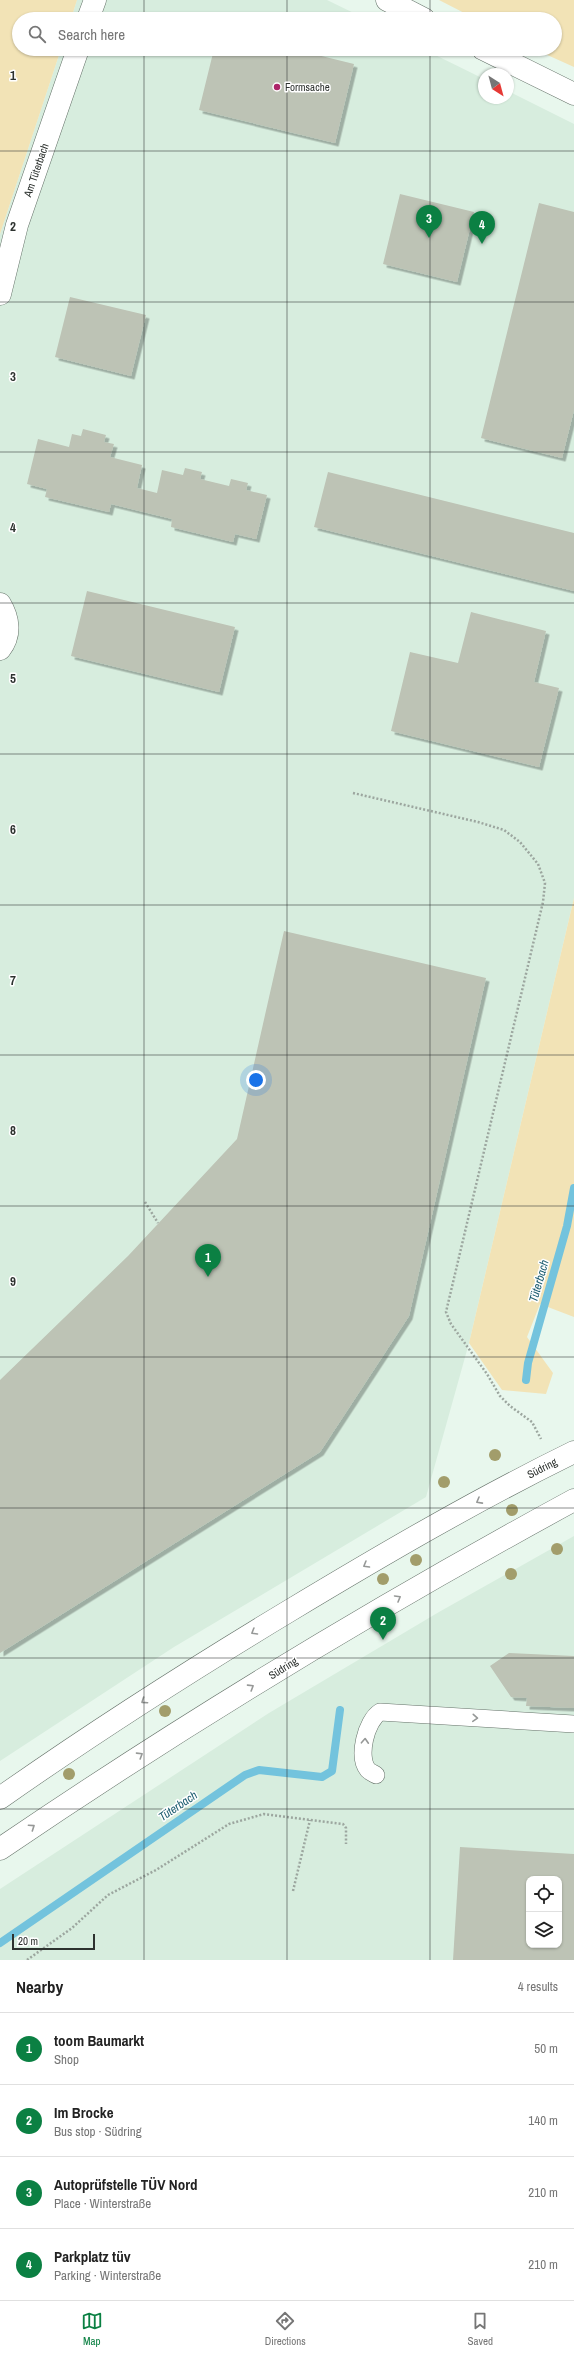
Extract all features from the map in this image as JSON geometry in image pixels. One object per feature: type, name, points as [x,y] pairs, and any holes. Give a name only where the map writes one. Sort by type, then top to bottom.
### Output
[{"type":"main road","points":[[91,12],[95,0]]},
{"type":"main road","points":[[387,0],[410,12]]},
{"type":"main road","name":"Am Tüterbach","points":[[0,294],[17,224],[76,56]]},
{"type":"main road","points":[[497,56],[574,94]]},
{"type":"main road","points":[[0,604],[8,624],[7,637],[0,649]]},
{"type":"main road","name":"Südring","points":[[0,1798],[179,1677],[347,1576],[513,1483],[574,1452]]},
{"type":"main road","name":"Südring","points":[[0,1849],[115,1771],[365,1617],[574,1500]]},
{"type":"lane","points":[[376,1775],[368,1770],[364,1762],[365,1734],[373,1716],[380,1712],[574,1724]]},
{"type":"path","points":[[353,793],[478,822],[504,830],[520,842],[538,864],[544,883],[543,902],[446,1312],[451,1324],[487,1374],[500,1396],[510,1406],[532,1422],[541,1439]]},
{"type":"path","points":[[145,1202],[158,1223]]},
{"type":"path","points":[[27,1960],[72,1928],[108,1895],[156,1870],[229,1824],[264,1814],[343,1824],[346,1828],[346,1844]]},
{"type":"path","points":[[293,1891],[310,1820]]},
{"type":"shaded area","points":[[0,0],[77,0],[73,12],[12,12],[12,56],[59,56],[0,234]]},
{"type":"shaded area","points":[[77,0],[327,0],[352,12],[73,12]]},
{"type":"shaded area","points":[[439,0],[574,0],[574,67],[550,56],[562,56],[562,12],[462,12]]},
{"type":"shaded area","points":[[59,56],[437,56],[478,76],[478,104],[514,104],[514,94],[574,124],[574,898],[469,1343],[426,1497],[174,1647],[0,1761],[0,234]]},
{"type":"shaded area","points":[[574,898],[574,1317],[540,1304],[527,1337],[553,1373],[546,1394],[502,1390],[469,1343]]},
{"type":"shaded area","points":[[574,1536],[574,1960],[0,1960],[0,1889],[269,1713],[439,1612]]},
{"type":"building","name":"Formsache","points":[[212,56],[321,56],[354,64],[335,143],[199,110]]},
{"type":"building","points":[[400,194],[474,212],[457,282],[383,264]]},
{"type":"building","points":[[539,203],[574,212],[574,410],[562,458],[481,438]]},
{"type":"building","points":[[70,297],[146,315],[131,376],[55,357]]},
{"type":"building","points":[[83,429],[106,435],[104,442],[114,444],[110,457],[142,465],[137,488],[157,493],[162,470],[183,475],[185,468],[202,472],[200,479],[229,486],[231,479],[248,483],[246,490],[267,495],[256,539],[235,534],[233,542],[171,527],[172,519],[111,504],[109,512],[45,497],[47,489],[27,484],[38,439],[69,447],[72,434],[81,436]]},
{"type":"building","points":[[328,472],[574,533],[574,591],[314,527]]},
{"type":"building","points":[[87,591],[235,627],[219,692],[71,656]]},
{"type":"building","points":[[471,612],[546,631],[534,682],[559,688],[539,767],[391,731],[410,652],[458,663]]},
{"type":"building","points":[[284,931],[486,978],[409,1316],[320,1452],[0,1653],[0,1380],[128,1256],[237,1139]]},
{"type":"building","points":[[509,1653],[574,1656],[574,1708],[526,1706],[527,1698],[511,1697],[490,1666]]},
{"type":"building","points":[[460,1847],[574,1854],[574,1960],[453,1960]]},
{"type":"waterway","name":"Tüterbach","points":[[526,1380],[528,1363],[567,1226],[574,1188]]},
{"type":"waterway","name":"Tüterbach","points":[[0,1943],[245,1775],[259,1770],[322,1777],[332,1771],[340,1710]]},
{"type":"place","name":"Formsache","points":[[277,87]]},
{"type":"place","name":"Autoprüfstelle TÜV Nord","points":[[429,238]]},
{"type":"place","name":"Parkplatz tüv","points":[[482,244]]},
{"type":"place","name":"toom Baumarkt","points":[[208,1277]]},
{"type":"place","name":"Im Brocke","points":[[383,1640]]}]
